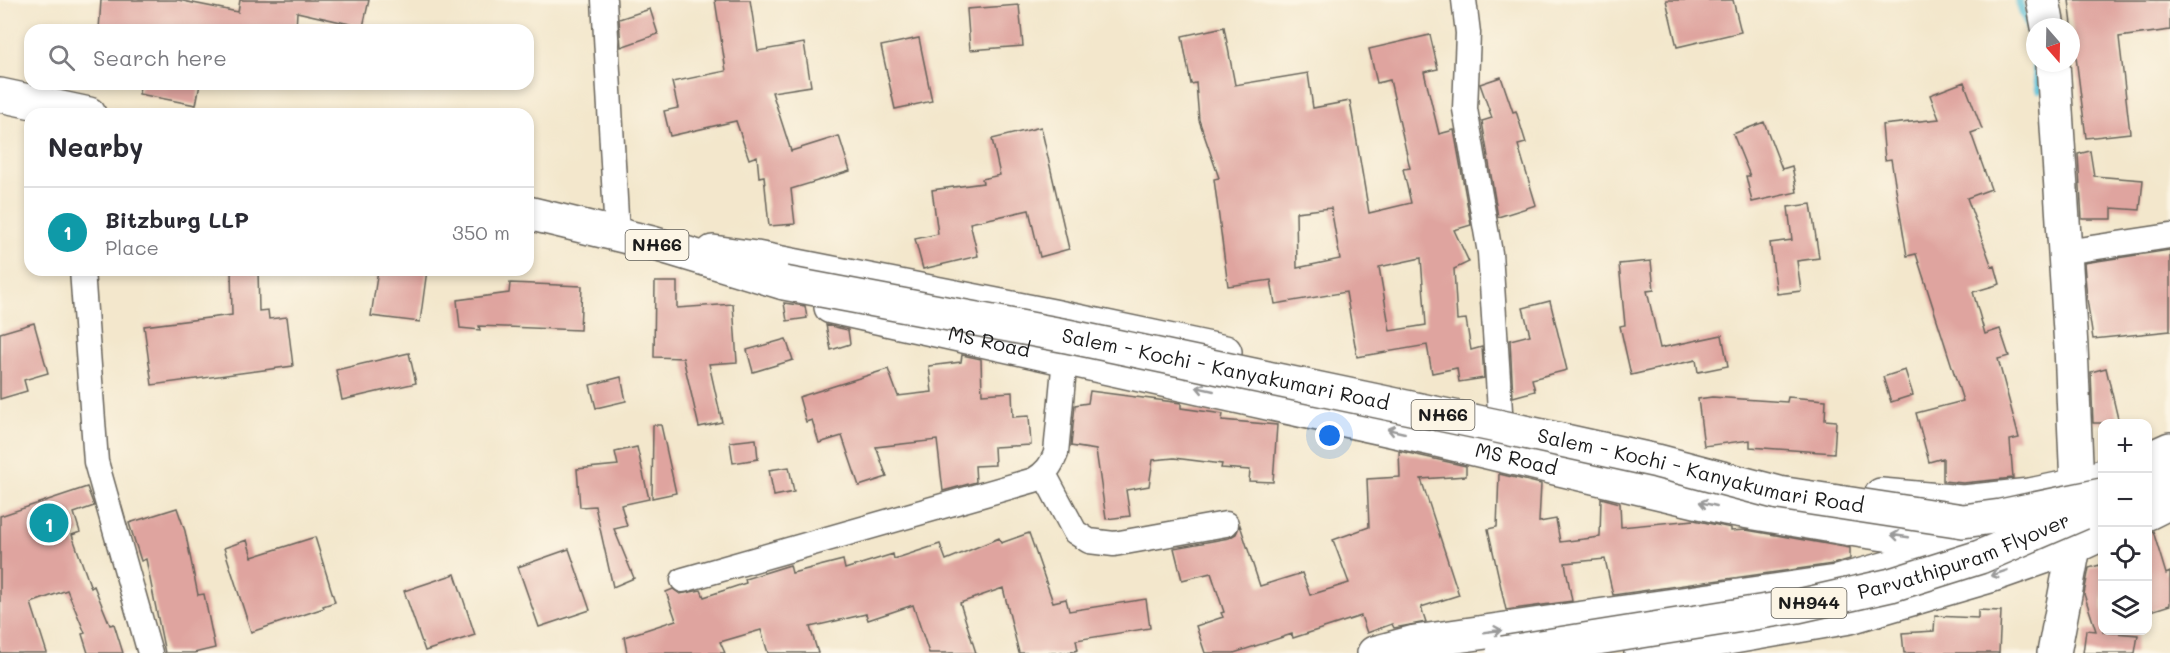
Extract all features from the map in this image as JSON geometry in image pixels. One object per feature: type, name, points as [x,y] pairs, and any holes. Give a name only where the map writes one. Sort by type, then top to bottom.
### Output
[{"type":"main road","points":[[2043,0],[2046,18]]},
{"type":"main road","points":[[2054,72],[2072,348],[2096,490],[2088,540],[2054,653]]},
{"type":"main road","points":[[0,95],[55,108]]},
{"type":"main road","name":"Salem - Kochi - Kanyakumari Road","points":[[534,214],[652,243],[784,283],[1067,336],[1474,421],[1656,461],[1779,493],[1963,521],[2001,516],[2096,490]]},
{"type":"main road","points":[[652,243],[756,258],[1053,315],[1500,411],[1850,493],[1963,502],[2096,490]]},
{"type":"main road","name":"MS Road","points":[[652,243],[768,294],[1424,437],[1725,508],[1863,531],[2019,549],[2088,540]]},
{"type":"main road","points":[[2152,457],[2170,449]]},
{"type":"main road","points":[[2152,481],[2170,472]]},
{"type":"main road","name":"MS Road","points":[[1374,653],[1414,642],[1837,582],[1970,544],[2096,490]]},
{"type":"main road","name":"Parvathipuram Flyover","points":[[1503,653],[1798,606],[1891,585],[1980,557],[2096,490]]},
{"type":"main road","points":[[2152,511],[2170,502]]},
{"type":"main road","points":[[1641,653],[1850,617],[1990,576],[2088,540]]},
{"type":"street","points":[[604,0],[617,235]]},
{"type":"street","points":[[1464,0],[1468,33],[1465,109],[1490,253],[1500,411]]},
{"type":"street","points":[[2065,252],[2170,236]]},
{"type":"street","points":[[82,276],[96,462],[150,653]]},
{"type":"street","points":[[683,580],[1023,484],[1044,474],[1052,465],[1056,453],[1065,358]]},
{"type":"street","points":[[1044,474],[1075,532],[1089,541],[1114,543],[1226,524]]},
{"type":"building","points":[[101,0],[178,0],[238,12],[240,0],[369,0],[364,24],[350,24],[297,12],[296,24],[99,24]]},
{"type":"building","points":[[715,0],[750,0],[758,51],[804,43],[811,86],[772,92],[791,151],[839,136],[850,171],[791,189],[795,224],[769,226],[764,176],[759,177],[757,156],[749,159],[736,121],[670,136],[664,111],[678,108],[672,82],[726,71]]},
{"type":"building","points":[[1666,0],[1733,0],[1741,32],[1677,47]]},
{"type":"building","points":[[2069,0],[2170,0],[2170,30],[2119,37],[2130,133],[2086,138],[2078,72],[2080,72],[2080,18],[2071,18]]},
{"type":"building","points":[[1019,5],[1023,46],[970,50],[967,9]]},
{"type":"building","points":[[650,9],[658,34],[621,47],[619,19]]},
{"type":"building","points":[[1224,27],[1235,85],[1308,73],[1313,108],[1350,101],[1369,213],[1411,203],[1403,169],[1410,168],[1390,80],[1377,83],[1369,49],[1430,35],[1438,69],[1424,72],[1439,134],[1454,130],[1471,225],[1454,230],[1469,262],[1454,269],[1457,320],[1466,319],[1471,350],[1482,347],[1484,378],[1459,382],[1457,368],[1432,373],[1427,345],[1357,357],[1346,292],[1275,304],[1271,280],[1228,286],[1214,179],[1219,178],[1199,120],[1196,83],[1191,84],[1182,36]],"holes":[[[1331,208],[1340,259],[1297,268],[1296,212]],[[1421,258],[1426,325],[1390,331],[1379,267]]]},
{"type":"building","points":[[919,38],[932,101],[895,109],[881,46]]},
{"type":"building","points":[[1501,77],[1513,112],[1516,111],[1526,143],[1518,145],[1536,205],[1498,217],[1482,121],[1492,118],[1480,84]]},
{"type":"building","points":[[1964,82],[1982,129],[1971,133],[1991,189],[1967,198],[2000,284],[1973,292],[1985,334],[2000,329],[2009,356],[1998,359],[2019,438],[2010,440],[2013,478],[1963,483],[1943,481],[1943,458],[1929,462],[1916,413],[1963,401],[1916,254],[1907,256],[1891,159],[1885,160],[1882,125],[1939,119],[1930,95]]},
{"type":"building","points":[[139,90],[199,90],[196,105],[139,94]]},
{"type":"building","points":[[1764,122],[1782,169],[1792,166],[1797,192],[1752,202],[1746,176],[1750,176],[1733,134]]},
{"type":"building","points":[[1041,127],[1069,249],[1040,257],[1029,210],[970,223],[978,256],[923,269],[915,239],[938,234],[932,190],[983,183],[982,179],[1000,175],[992,139]]},
{"type":"building","points":[[2090,151],[2094,176],[2143,180],[2140,210],[2112,208],[2112,219],[2082,219],[2078,154]]},
{"type":"building","points":[[1811,204],[1819,258],[1797,261],[1801,291],[1777,294],[1770,243],[1792,240],[1788,207]]},
{"type":"building","points":[[2170,250],[2170,331],[2093,339],[2084,263]]},
{"type":"building","points":[[1651,261],[1654,290],[1647,291],[1660,348],[1722,335],[1728,366],[1698,372],[1696,360],[1631,375],[1620,326],[1625,325],[1619,264]]},
{"type":"building","points":[[231,276],[258,276],[259,311],[268,310],[269,319],[287,317],[293,366],[152,385],[144,326],[232,315]]},
{"type":"building","points":[[377,276],[426,276],[420,322],[371,316]]},
{"type":"building","points":[[655,282],[677,282],[677,308],[733,304],[737,362],[709,364],[722,422],[699,427],[683,358],[654,357]]},
{"type":"building","points":[[510,283],[582,286],[580,330],[479,326],[480,330],[460,328],[457,300],[509,293]]},
{"type":"building","points":[[1550,301],[1567,370],[1532,379],[1535,391],[1513,397],[1510,340],[1530,335],[1523,308]]},
{"type":"building","points":[[784,303],[805,306],[807,318],[787,321]]},
{"type":"building","points":[[34,323],[48,373],[24,380],[27,391],[0,399],[0,333]]},
{"type":"building","points":[[826,325],[848,330],[850,344],[831,350]]},
{"type":"building","points":[[786,339],[793,360],[753,372],[747,350]]},
{"type":"building","points":[[409,353],[416,383],[342,400],[336,370]]},
{"type":"building","points":[[962,355],[981,359],[982,394],[1012,392],[1013,417],[1029,416],[1031,445],[994,447],[995,465],[975,466],[976,482],[943,491],[937,440],[876,447],[887,477],[859,486],[842,436],[819,443],[812,420],[806,422],[799,397],[888,369],[898,396],[932,392],[929,366],[961,362]]},
{"type":"building","points":[[2106,368],[2118,419],[2098,419],[2098,423],[2093,423],[2091,372]]},
{"type":"building","points":[[1905,370],[1913,395],[1891,402],[1883,377]]},
{"type":"building","points":[[621,377],[626,401],[596,408],[590,385]]},
{"type":"building","points":[[1090,391],[1181,403],[1181,408],[1223,414],[1222,420],[1277,425],[1273,482],[1249,481],[1250,470],[1221,468],[1222,464],[1174,458],[1153,460],[1149,486],[1126,490],[1130,516],[1106,519],[1096,450],[1071,446],[1075,405],[1088,403]]},
{"type":"building","points":[[1712,397],[1787,402],[1788,397],[1826,400],[1825,420],[1836,421],[1834,453],[1750,447],[1750,440],[1704,446],[1698,399]]},
{"type":"building","points":[[653,425],[661,425],[676,493],[652,498]]},
{"type":"building","points":[[756,439],[758,459],[733,463],[730,442]]},
{"type":"building","points":[[637,447],[649,499],[621,505],[627,526],[614,529],[634,578],[613,587],[595,506],[580,507],[577,469],[618,465],[615,452]]},
{"type":"building","points":[[1399,451],[1466,466],[1466,476],[1421,479],[1459,595],[1421,607],[1426,622],[1394,628],[1392,624],[1367,633],[1361,616],[1293,638],[1292,634],[1234,653],[1205,653],[1196,626],[1223,617],[1221,613],[1224,612],[1211,573],[1182,580],[1174,548],[1229,538],[1236,534],[1240,525],[1260,586],[1302,573],[1310,595],[1349,583],[1333,540],[1369,527],[1367,479],[1400,477]]},
{"type":"building","points":[[789,467],[794,492],[774,496],[769,470]]},
{"type":"building","points":[[1499,474],[1541,484],[1539,522],[1556,519],[1560,542],[1600,537],[1601,498],[1620,503],[1621,527],[1694,520],[1731,528],[1731,531],[1746,530],[1850,548],[1850,559],[1833,564],[1613,595],[1605,559],[1565,563],[1572,601],[1506,610],[1488,529],[1497,527]]},
{"type":"building","points":[[87,487],[94,506],[74,513],[80,532],[72,535],[91,588],[94,586],[110,625],[114,624],[123,653],[88,653],[82,634],[85,633],[67,590],[31,603],[47,653],[0,653],[0,516]]},
{"type":"building","points":[[177,508],[185,531],[198,595],[204,594],[215,648],[194,653],[165,653],[146,559],[141,561],[129,523]]},
{"type":"building","points":[[2152,531],[2166,574],[2170,572],[2170,605],[2152,611],[2152,581]]},
{"type":"building","points":[[1029,533],[1053,602],[1066,599],[1069,611],[1146,599],[1150,628],[1076,640],[1078,650],[1068,653],[1019,653],[1003,588],[960,603],[976,653],[929,653],[913,605],[868,620],[866,614],[810,627],[818,653],[768,653],[761,630],[720,642],[725,653],[627,653],[624,637],[676,620],[666,592],[673,589],[680,594],[701,590],[704,597],[746,583],[745,579],[790,565],[792,573],[843,560],[845,569],[893,554],[894,559],[940,544],[946,560],[999,538],[1001,543]]},
{"type":"building","points":[[315,537],[335,602],[323,606],[324,608],[251,632],[224,548],[247,540],[252,557]]},
{"type":"building","points":[[569,549],[590,610],[539,627],[518,567]]},
{"type":"building","points":[[2098,565],[2098,635],[2138,635],[2135,653],[2083,653],[2086,630],[2096,631],[2084,594],[2089,568]]},
{"type":"building","points":[[455,574],[475,635],[425,651],[404,591]]},
{"type":"building","points":[[1978,610],[2001,611],[1999,653],[1904,653],[1902,633],[1934,631],[1935,616],[1978,618]]},
{"type":"waterway","points":[[2018,0],[2026,21]]},
{"type":"waterway","points":[[2036,72],[2039,90]]},
{"type":"place","name":"Bitzburg LLP","points":[[49,523]]}]
